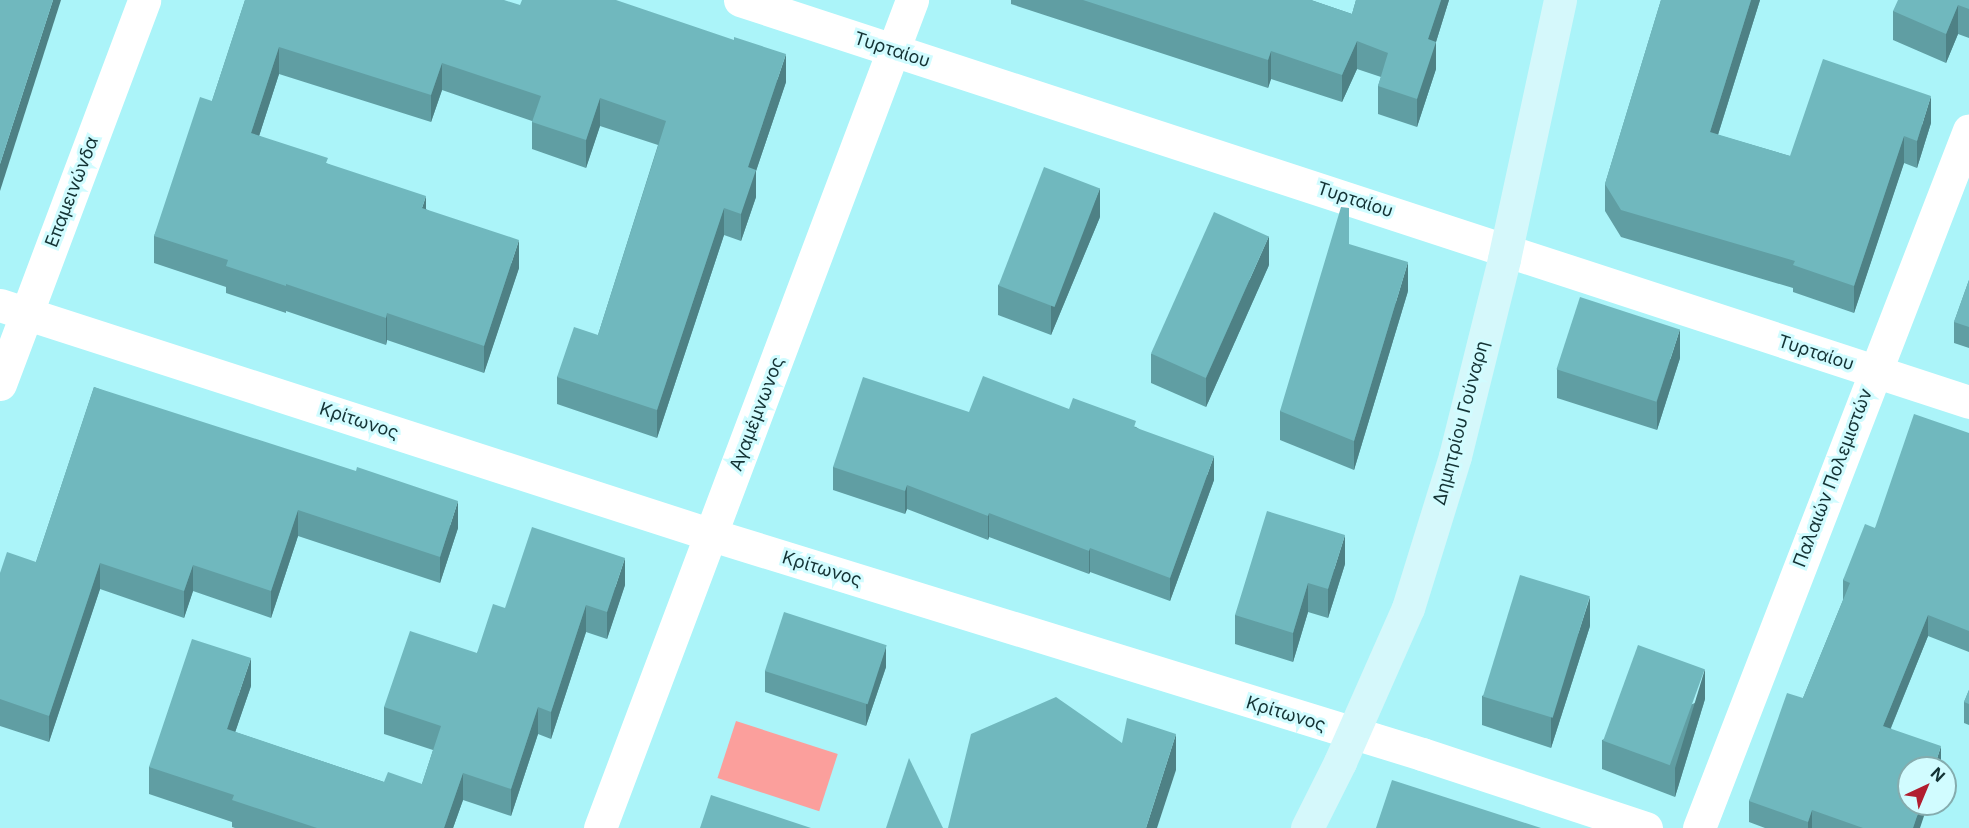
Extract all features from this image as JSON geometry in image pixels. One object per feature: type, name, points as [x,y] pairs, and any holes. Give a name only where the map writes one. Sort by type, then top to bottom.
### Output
[{"type":"main road","name":"Δημητρίου Γούναρη","points":[[1307,828],[1353,734],[1408,608],[1455,456],[1505,249],[1560,0]]},
{"type":"street","name":"Επαμεινώνδα","points":[[0,384],[13,309],[144,0]]},
{"type":"street","name":"Τυρταίου","points":[[740,0],[1969,402]]},
{"type":"street","name":"Αγαμέμνωνος","points":[[600,828],[895,51],[912,0]]},
{"type":"street","name":"Παλαιών Πολεμιστών","points":[[1699,828],[1969,130]]},
{"type":"street","name":"Κρίτωνος","points":[[13,309],[712,535],[1353,734],[1646,828]]},
{"type":"shaded area","points":[[736,721],[838,754],[819,811],[717,778]]},
{"type":"building","points":[[0,0],[53,0],[0,164]]},
{"type":"building","points":[[245,0],[504,0],[520,5],[522,0],[616,0],[734,40],[734,37],[786,54],[748,167],[756,170],[741,214],[724,208],[657,410],[557,377],[574,327],[598,335],[666,121],[600,98],[586,140],[532,122],[541,96],[442,63],[431,95],[279,47],[251,133],[328,158],[326,163],[426,196],[422,208],[519,240],[484,346],[387,313],[386,318],[226,266],[228,260],[154,236],[200,97],[212,101]]},
{"type":"building","points":[[1083,0],[1311,0],[1352,14],[1356,0],[1441,0],[1428,39],[1436,42],[1417,99],[1378,86],[1388,53],[1357,41],[1342,75],[1271,51],[1268,60]]},
{"type":"building","points":[[1661,0],[1751,0],[1710,132],[1790,156],[1823,59],[1931,96],[1917,141],[1904,136],[1854,286],[1793,265],[1795,261],[1621,210],[1605,184]]},
{"type":"building","points":[[1898,0],[1969,0],[1969,9],[1958,5],[1946,34],[1893,11]]},
{"type":"building","points":[[1044,167],[1100,189],[1055,307],[998,286]]},
{"type":"building","points":[[1341,207],[1349,208],[1349,244],[1408,262],[1354,441],[1280,411]]},
{"type":"building","points":[[1214,212],[1269,236],[1206,378],[1151,354]]},
{"type":"building","points":[[1969,280],[1969,327],[1954,322]]},
{"type":"building","points":[[1580,297],[1680,329],[1656,402],[1557,369]]},
{"type":"building","points":[[983,376],[1069,409],[1073,398],[1136,421],[1134,427],[1214,456],[1170,578],[1090,548],[1089,551],[989,513],[988,516],[907,485],[905,491],[833,467],[863,377],[969,412]]},
{"type":"building","points":[[94,387],[356,471],[357,467],[458,501],[440,557],[298,510],[271,591],[193,565],[184,591],[100,563],[49,716],[0,699],[0,573],[7,552],[36,562]]},
{"type":"building","points":[[1914,414],[1969,433],[1969,631],[1928,615],[1883,726],[1941,746],[1938,756],[1897,756],[1897,816],[1917,816],[1913,828],[1863,828],[1812,810],[1808,822],[1749,801],[1787,693],[1803,698],[1850,583],[1843,580],[1865,524],[1875,528]]},
{"type":"building","points":[[1267,511],[1345,535],[1328,589],[1308,583],[1293,633],[1235,615]]},
{"type":"building","points":[[532,527],[625,558],[607,612],[586,605],[551,712],[538,707],[511,789],[463,773],[444,828],[317,828],[232,800],[234,795],[149,767],[192,639],[251,658],[227,729],[384,782],[388,772],[422,784],[441,726],[384,707],[410,631],[477,653],[493,604],[505,608]]},
{"type":"building","points":[[1520,575],[1590,596],[1553,718],[1483,696]]},
{"type":"building","points":[[784,612],[887,645],[868,704],[765,671]]},
{"type":"building","points":[[1638,645],[1705,669],[1670,765],[1603,741]]},
{"type":"building","points":[[1969,690],[1969,704],[1964,702]]},
{"type":"building","points":[[1056,697],[1122,743],[1127,718],[1176,734],[1146,828],[948,828],[971,734]]},
{"type":"building","points":[[909,758],[943,828],[886,828]]},
{"type":"building","points":[[1392,780],[1541,828],[1376,828]]},
{"type":"building","points":[[711,795],[811,828],[700,828]]}]
